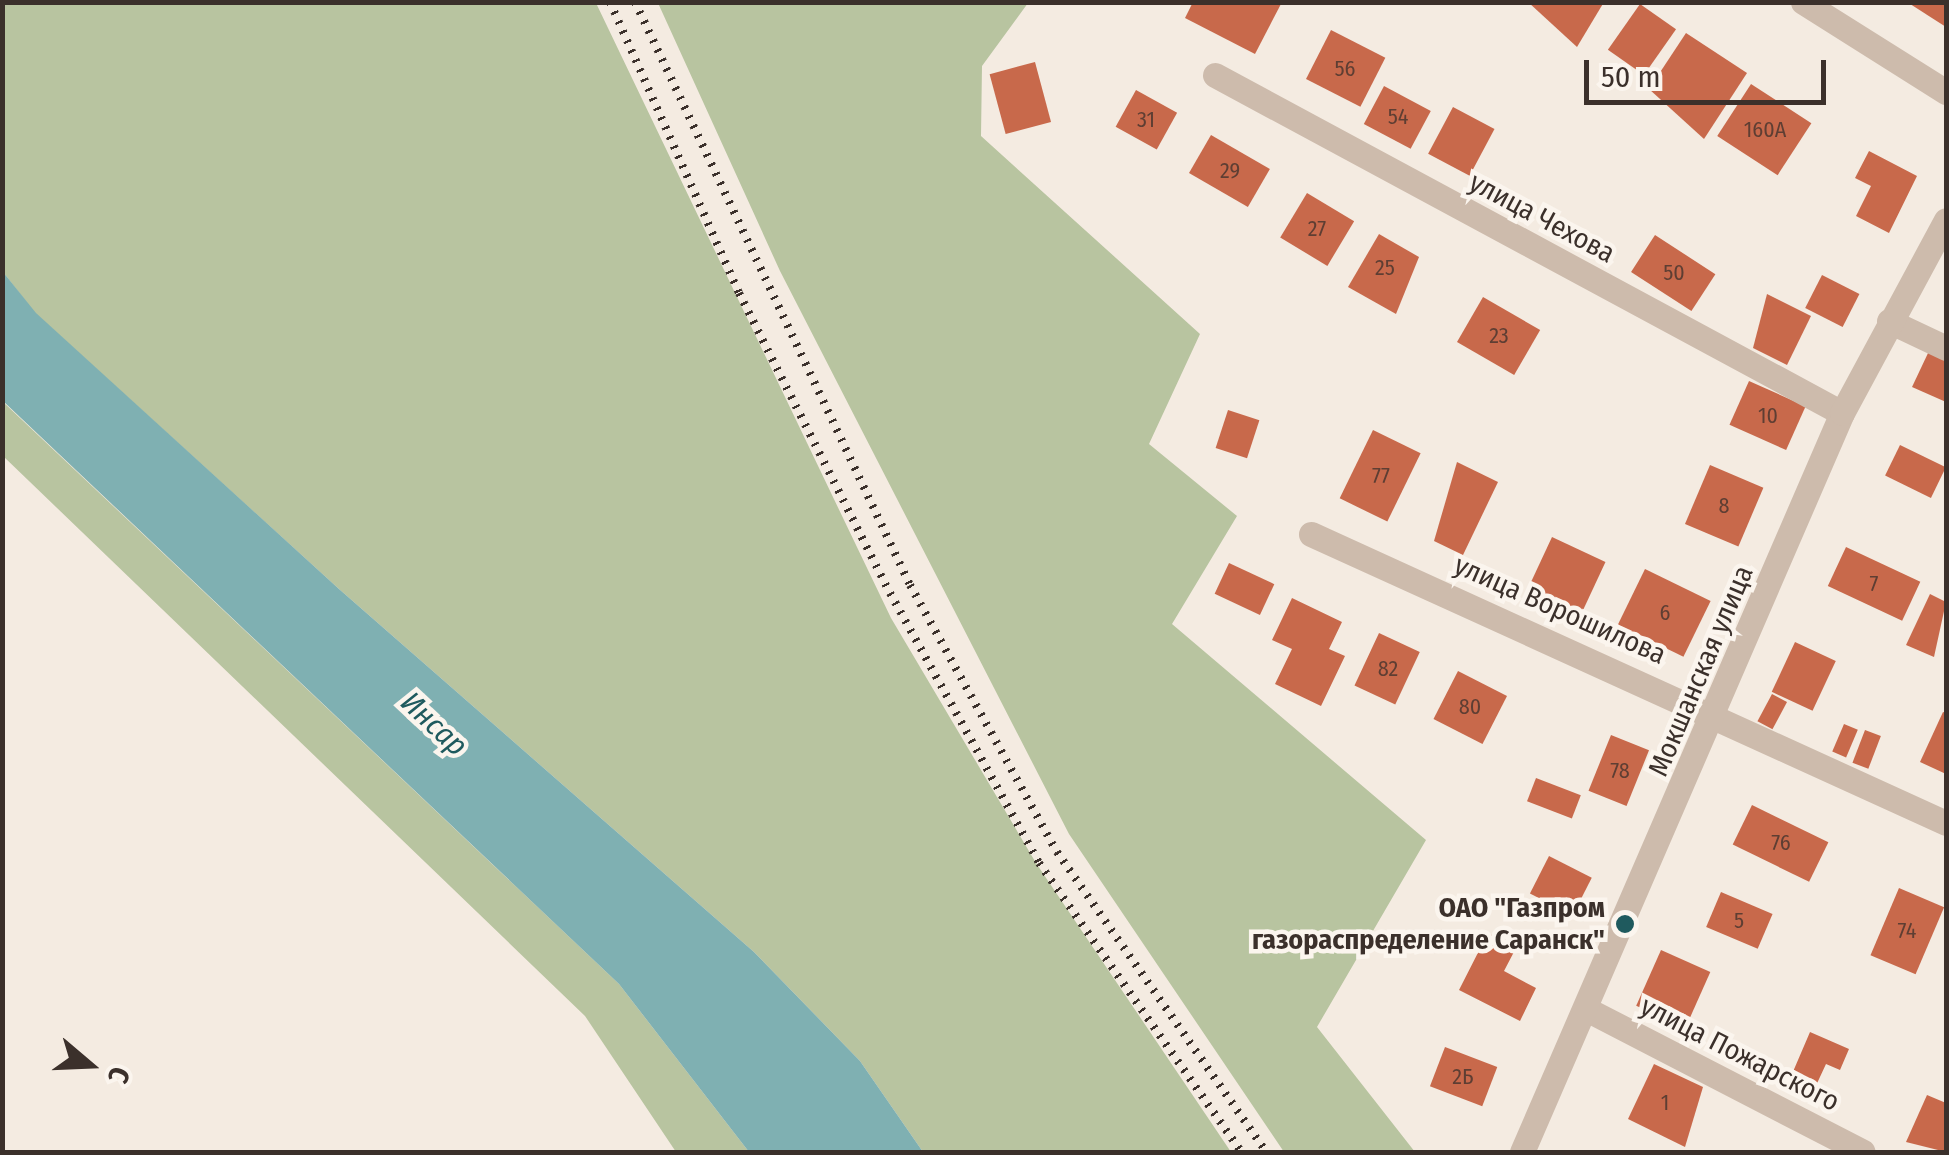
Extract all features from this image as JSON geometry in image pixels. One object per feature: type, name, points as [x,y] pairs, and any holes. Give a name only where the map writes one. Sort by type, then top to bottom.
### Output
[{"type":"street","points":[[1803,2],[1946,92]]},
{"type":"street","name":"улица Чехова","points":[[1214,75],[1842,414]]},
{"type":"street","name":"Мокшанская улица","points":[[1522,1152],[1588,1010],[1842,414],[1888,320],[1946,220]]},
{"type":"street","points":[[1888,320],[1946,348]]},
{"type":"street","name":"улица Ворошилова","points":[[1310,534],[1717,712],[1946,823]]},
{"type":"street","name":"улица Пожарского","points":[[1588,1010],[1863,1152]]},
{"type":"green space","points":[[2,3],[596,3],[891,618],[1036,863],[1231,1152],[923,1152],[860,1061],[754,952],[339,589],[35,313],[3,272]]},
{"type":"green space","points":[[658,3],[1028,3],[982,66],[981,136],[1200,334],[1149,444],[1237,516],[1172,624],[1426,840],[1317,1027],[1415,1152],[1284,1152],[1069,834],[780,271]]},
{"type":"green space","points":[[2,401],[619,984],[749,1152],[676,1152],[585,1016],[3,456]]},
{"type":"water","name":"Инсар","points":[[3,272],[36,313],[339,589],[754,952],[860,1061],[923,1152],[749,1152],[619,984],[3,401]]},
{"type":"building","points":[[1193,2],[1282,2],[1255,54],[1185,18]]},
{"type":"building","points":[[1528,2],[1604,2],[1577,47]]},
{"type":"building","points":[[1907,2],[1946,2],[1946,27]]},
{"type":"building","points":[[1640,4],[1676,29],[1644,75],[1608,50]]},
{"type":"building","points":[[1331,30],[1385,58],[1360,107],[1306,79]]},
{"type":"building","points":[[1686,33],[1747,73],[1704,139],[1649,89]]},
{"type":"building","points":[[1035,62],[1051,122],[1006,134],[990,74]]},
{"type":"building","points":[[1751,84],[1811,123],[1778,175],[1717,136]]},
{"type":"building","points":[[1384,86],[1431,111],[1411,149],[1364,124]]},
{"type":"building","points":[[1136,90],[1177,113],[1157,150],[1116,127]]},
{"type":"building","points":[[1453,107],[1494,129],[1470,176],[1428,154]]},
{"type":"building","points":[[1211,135],[1270,169],[1248,207],[1189,173]]},
{"type":"building","points":[[1869,151],[1917,176],[1889,233],[1856,216],[1871,186],[1855,178]]},
{"type":"building","points":[[1307,193],[1354,221],[1327,266],[1280,238]]},
{"type":"building","points":[[1379,234],[1419,257],[1396,314],[1348,287]]},
{"type":"building","points":[[1655,235],[1715,274],[1691,311],[1631,272]]},
{"type":"building","points":[[1822,275],[1859,294],[1843,327],[1805,308]]},
{"type":"building","points":[[1767,294],[1811,316],[1787,365],[1753,348]]},
{"type":"building","points":[[1483,297],[1540,330],[1514,375],[1457,342]]},
{"type":"building","points":[[1929,351],[1946,359],[1946,402],[1912,387]]},
{"type":"building","points":[[1749,381],[1806,406],[1786,450],[1729,425]]},
{"type":"building","points":[[1228,410],[1259,420],[1247,458],[1216,448]]},
{"type":"building","points":[[1373,430],[1421,453],[1387,522],[1340,498]]},
{"type":"building","points":[[1900,445],[1946,467],[1931,498],[1885,476]]},
{"type":"building","points":[[1457,462],[1498,482],[1463,555],[1434,541]]},
{"type":"building","points":[[1710,465],[1763,488],[1738,547],[1685,524]]},
{"type":"building","points":[[1552,537],[1605,562],[1581,615],[1527,590]]},
{"type":"building","points":[[1846,547],[1920,582],[1902,621],[1828,586]]},
{"type":"building","points":[[1229,563],[1274,584],[1260,615],[1215,594]]},
{"type":"building","points":[[1645,569],[1711,601],[1683,657],[1618,625]]},
{"type":"building","points":[[1930,594],[1946,602],[1934,657],[1906,645]]},
{"type":"building","points":[[1292,598],[1342,622],[1329,649],[1345,656],[1321,706],[1275,684],[1292,649],[1272,640]]},
{"type":"building","points":[[1379,633],[1420,652],[1395,705],[1354,686]]},
{"type":"building","points":[[1795,642],[1836,661],[1813,711],[1772,692]]},
{"type":"building","points":[[1458,671],[1507,696],[1482,744],[1433,719]]},
{"type":"building","points":[[1772,694],[1787,702],[1772,729],[1757,721]]},
{"type":"building","points":[[1943,712],[1946,713],[1946,774],[1920,762]]},
{"type":"building","points":[[1844,724],[1858,730],[1846,757],[1832,752]]},
{"type":"building","points":[[1865,730],[1881,736],[1868,769],[1852,763]]},
{"type":"building","points":[[1611,735],[1649,750],[1627,806],[1589,791]]},
{"type":"building","points":[[1536,778],[1581,795],[1572,819],[1527,801]]},
{"type":"building","points":[[1752,805],[1828,842],[1809,882],[1733,845]]},
{"type":"building","points":[[1549,856],[1592,878],[1573,915],[1530,893]]},
{"type":"building","points":[[1899,888],[1944,907],[1916,974],[1870,955]]},
{"type":"building","points":[[1721,892],[1773,914],[1758,949],[1706,927]]},
{"type":"building","points":[[1488,933],[1516,948],[1504,971],[1536,988],[1520,1021],[1459,990]]},
{"type":"building","points":[[1661,950],[1710,972],[1686,1028],[1636,1006]]},
{"type":"building","points":[[1810,1032],[1849,1049],[1840,1070],[1826,1064],[1813,1092],[1789,1081]]},
{"type":"building","points":[[1445,1047],[1497,1067],[1482,1106],[1430,1086]]},
{"type":"building","points":[[1654,1064],[1703,1087],[1685,1147],[1628,1119]]},
{"type":"building","points":[[1927,1095],[1946,1103],[1946,1152],[1906,1142]]},
{"type":"railway","points":[[610,2],[739,293],[890,593],[1039,863],[1241,1152]]},
{"type":"railway","points":[[635,2],[910,585],[1057,852],[1266,1152]]},
{"type":"place","name":"ОАО \"Газпром газораспределение Саранск\"","points":[[1625,924]]}]
